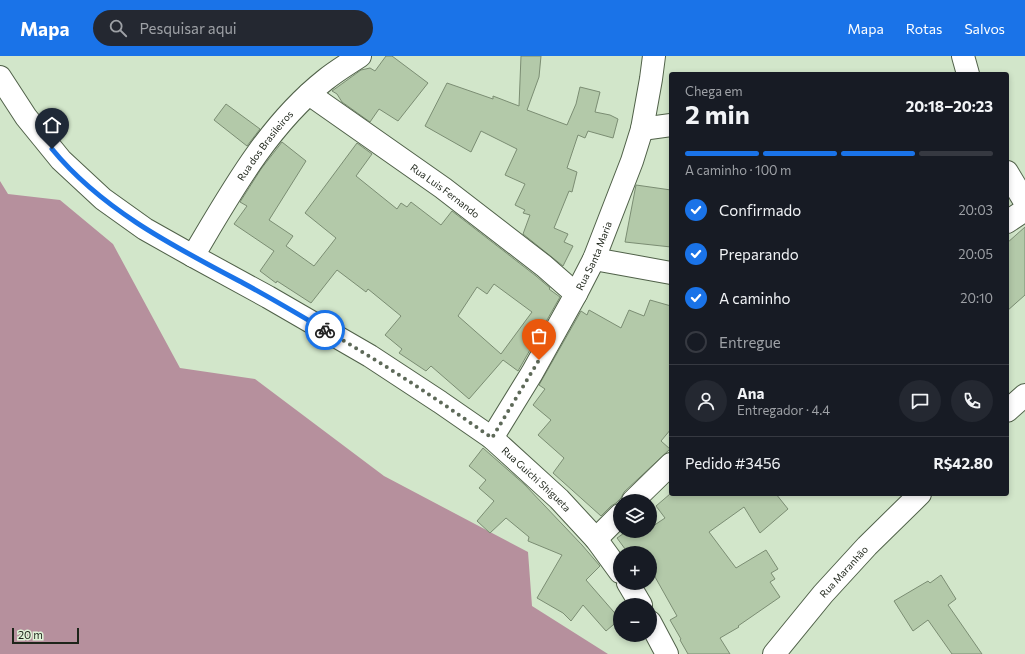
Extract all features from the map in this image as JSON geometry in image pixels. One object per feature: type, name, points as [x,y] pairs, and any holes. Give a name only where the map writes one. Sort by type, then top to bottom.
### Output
[{"type":"street","name":"Rua dos Brasileiros","points":[[193,256],[224,203],[256,154],[309,94],[325,80],[360,56]]},
{"type":"street","name":"Rua Santa Maria","points":[[492,438],[532,373],[594,259],[632,161],[642,129],[654,56]]},
{"type":"street","points":[[963,56],[967,72]]},
{"type":"street","name":"Rua Guichi Shigueta","points":[[0,77],[26,117],[61,160],[103,199],[145,229],[268,297],[370,356],[492,438],[559,499],[596,539],[613,562]]},
{"type":"street","name":"Rua Luis Fernando","points":[[309,94],[443,188],[538,262],[576,294]]},
{"type":"street","points":[[642,129],[669,125]]},
{"type":"street","points":[[1009,175],[1025,202]]},
{"type":"street","points":[[1009,221],[1025,210]]},
{"type":"street","points":[[594,259],[669,273]]},
{"type":"street","points":[[1009,409],[1025,395]]},
{"type":"street","points":[[641,494],[669,466]]},
{"type":"street","name":"Rua Maranhão","points":[[774,654],[823,594],[866,546],[918,496]]},
{"type":"street","points":[[596,539],[613,522]]},
{"type":"street","points":[[657,635],[667,654]]},
{"type":"shaded area","points":[[0,181],[8,194],[60,200],[113,244],[180,368],[255,379],[384,476],[528,552],[532,606],[608,654],[0,654]]},
{"type":"building","points":[[386,56],[392,56],[428,83],[398,121],[379,109],[370,122],[342,102],[337,94],[332,91],[361,70],[370,68],[375,71]]},
{"type":"building","points":[[521,56],[541,56],[539,77],[527,110],[567,125],[576,104],[580,87],[600,92],[595,112],[610,115],[618,119],[613,138],[588,131],[585,138],[578,135],[567,168],[577,172],[572,192],[569,191],[554,228],[568,234],[564,242],[573,246],[563,266],[523,234],[530,215],[523,213],[525,210],[515,205],[525,184],[505,175],[517,149],[481,131],[471,152],[425,126],[447,83],[493,99],[493,96],[519,106]]},
{"type":"building","points":[[226,104],[260,129],[247,146],[214,120]]},
{"type":"building","points":[[282,142],[306,161],[269,220],[293,236],[286,246],[314,266],[336,238],[305,213],[357,143],[372,154],[356,176],[397,209],[401,203],[407,207],[411,202],[441,225],[452,211],[536,276],[550,288],[549,289],[560,297],[518,371],[503,360],[469,399],[431,366],[426,371],[399,353],[402,349],[385,335],[401,316],[368,289],[366,292],[337,270],[311,303],[277,281],[276,283],[260,271],[274,251],[234,224],[247,206],[240,202],[261,169]],"holes":[[[494,284],[532,312],[501,354],[458,316],[477,287],[487,294]]]},
{"type":"building","points":[[636,185],[669,190],[669,247],[625,242]]},
{"type":"building","points":[[1025,227],[1025,295],[1009,309],[1009,241]]},
{"type":"building","points":[[650,300],[669,305],[669,431],[661,441],[669,448],[669,450],[623,494],[613,494],[613,505],[601,516],[553,473],[564,458],[538,435],[551,420],[533,405],[545,389],[539,385],[581,311],[587,315],[589,310],[621,328],[629,310],[644,316]]},
{"type":"building","points":[[483,448],[525,485],[582,545],[600,566],[586,580],[613,611],[613,625],[606,631],[583,605],[571,621],[563,613],[537,598],[562,555],[528,541],[529,537],[506,518],[490,533],[477,521],[494,501],[479,488],[486,480],[469,466]]},
{"type":"building","points":[[669,495],[778,496],[788,509],[760,533],[744,507],[709,532],[736,568],[766,550],[778,569],[771,573],[775,579],[770,582],[780,597],[738,626],[739,627],[720,638],[730,654],[688,654],[670,620],[677,616],[657,580],[657,546],[623,546],[617,538],[657,538],[657,523],[665,518],[657,505]]},
{"type":"building","points":[[941,575],[956,599],[948,605],[982,654],[952,654],[928,620],[913,631],[894,601],[928,581],[930,583]]},
{"type":"way so far","points":[[325,330],[370,356],[492,438],[539,360]]},
{"type":"route","points":[[52,149],[61,160],[103,199],[145,229],[325,330]]}]
